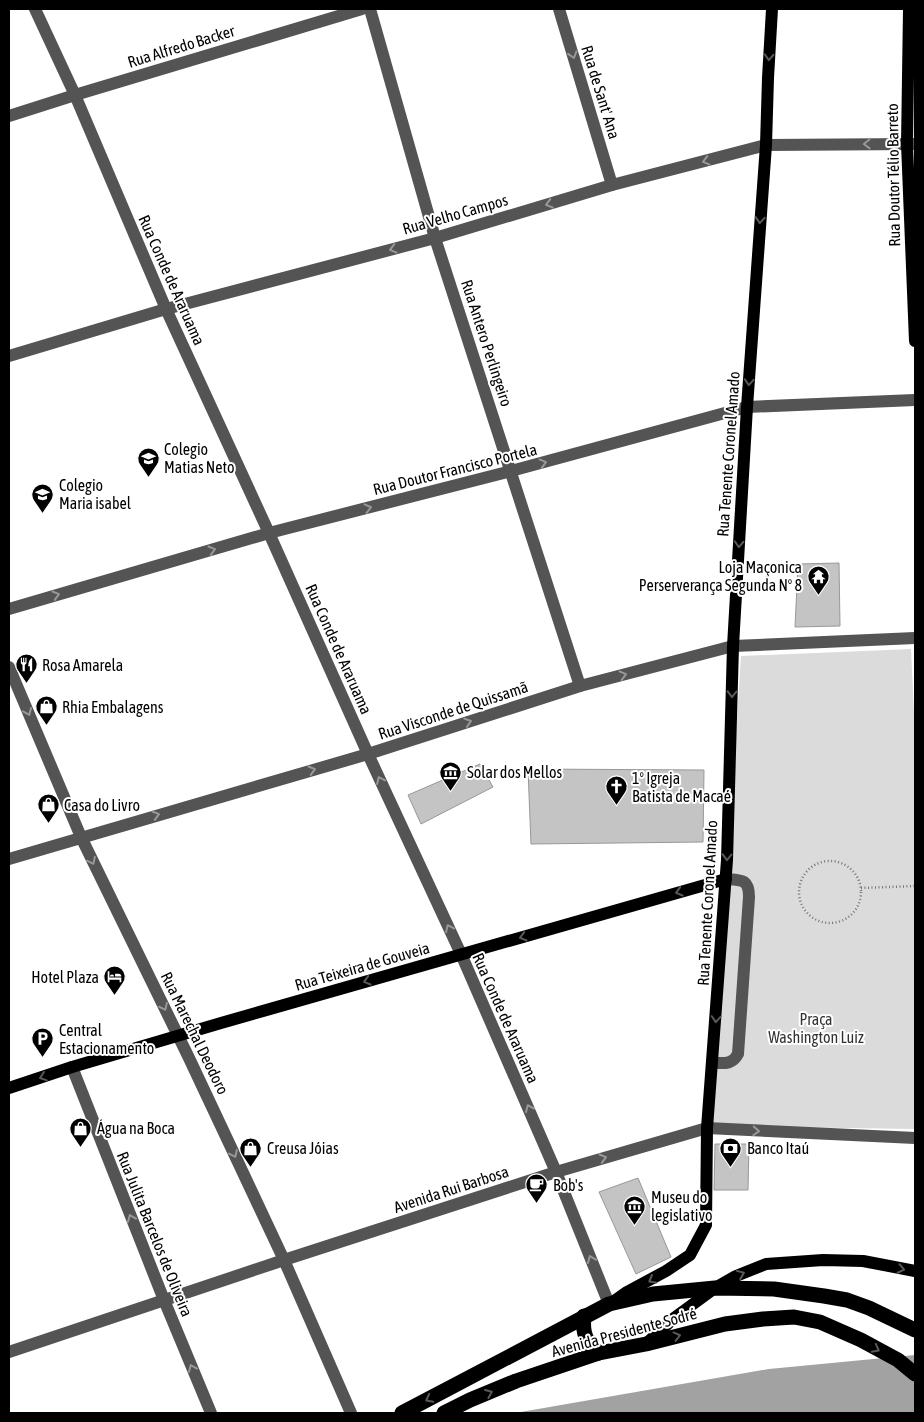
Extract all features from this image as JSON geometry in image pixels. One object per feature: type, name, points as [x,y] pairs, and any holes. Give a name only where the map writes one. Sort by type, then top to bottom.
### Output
[{"type":"highway","name":"Avenida Presidente Sodré","points":[[402,1413],[610,1303],[653,1294],[715,1288],[774,1290],[824,1296],[847,1300],[869,1308],[915,1330]]},
{"type":"highway","points":[[584,1316],[584,1335],[592,1348],[599,1353]]},
{"type":"highway","name":"Avenida Presidente Sodré","points":[[444,1413],[516,1381],[599,1353],[646,1344],[724,1324],[763,1318],[794,1317],[827,1325],[898,1360],[915,1374]]},
{"type":"main road","name":"Rua Tenente Coronel Amado","points":[[610,1303],[690,1255],[706,1225],[707,1128],[726,878],[733,646],[747,407],[766,145],[772,9]]},
{"type":"main road","name":"Rua Doutor Télio Barreto","points":[[909,9],[912,74],[911,144],[915,341]]},
{"type":"main road","name":"Rua Teixeira de Gouveia","points":[[9,1088],[72,1067],[221,1023],[726,878]]},
{"type":"main road","points":[[646,1344],[674,1318],[715,1288],[736,1276],[766,1264],[823,1260],[863,1261],[915,1271]]},
{"type":"street","name":"Rua Conde de Araruama","points":[[35,9],[75,95],[166,309],[461,954],[556,1172],[610,1303]]},
{"type":"street","name":"Rua Alfredo Backer","points":[[9,116],[362,9]]},
{"type":"street","name":"Rua Antero Perlingeiro","points":[[370,9],[435,238],[580,686]]},
{"type":"street","name":"Rua de Sant' Ana","points":[[559,9],[612,185]]},
{"type":"street","name":"Rua Velho Campos","points":[[9,356],[166,309],[435,238],[612,185],[766,145],[911,144]]},
{"type":"street","name":"Rua Doutor Francisco Portela","points":[[9,609],[269,533],[511,471],[747,407],[915,400]]},
{"type":"street","name":"Rua Visconde de Quissamã","points":[[9,859],[368,754],[580,686],[733,646],[915,638]]},
{"type":"street","name":"Rua Marechal Deodoro","points":[[9,667],[80,837],[179,1036],[284,1260],[351,1413]]},
{"type":"street","points":[[713,1063],[730,1063],[738,1054],[749,907],[749,888],[746,882],[726,878]]},
{"type":"street","name":"Rua Julita Barcelos de Oliveira","points":[[72,1067],[211,1413]]},
{"type":"street","name":"Avenida Rui Barbosa","points":[[9,1352],[556,1172],[707,1128],[915,1138]]},
{"type":"path","points":[[826,861],[841,862],[847,866],[859,879],[861,888],[859,905],[854,913],[848,919],[830,924],[821,922],[808,914],[800,900],[799,892],[803,877],[819,863],[826,861]]},
{"type":"path","points":[[861,888],[915,886]]},
{"type":"green space","name":"Praça Washington Luiz","points":[[911,649],[915,735],[915,1129],[711,1126],[741,656]]},
{"type":"shaded area","points":[[915,1355],[915,1413],[515,1413],[769,1369]]},
{"type":"building","name":"Loja Maçonica Perserverança Segunda N° 8","points":[[839,563],[840,626],[795,627],[798,564]]},
{"type":"building","name":"Solar dos Mellos","points":[[480,764],[493,787],[421,824],[408,795]]},
{"type":"building","name":"1° Igreja Batista de Macaé","points":[[528,769],[704,770],[703,842],[531,844]]},
{"type":"building","name":"Banco Itaú","points":[[715,1144],[749,1144],[748,1190],[714,1190]]},
{"type":"building","name":"Museu do legislativo","points":[[638,1178],[671,1257],[636,1274],[599,1192]]},
{"type":"place","name":"Colegio Matias Neto","points":[[148,477]]},
{"type":"place","name":"Colegio Maria isabel","points":[[43,513]]},
{"type":"place","name":"Loja Maçonica Perserverança Segunda N° 8","points":[[818,595]]},
{"type":"place","name":"Rosa Amarela","points":[[26,684]]},
{"type":"place","name":"Rhia Embalagens","points":[[46,726]]},
{"type":"place","name":"Solar dos Mellos","points":[[451,791]]},
{"type":"place","name":"1° Igreja Batista de Macaé","points":[[616,806]]},
{"type":"place","name":"Casa do Livro","points":[[48,824]]},
{"type":"place","name":"Hotel Plaza","points":[[115,996]]},
{"type":"place","name":"Central Estacionamento","points":[[43,1058]]},
{"type":"place","name":"Água na Boca","points":[[81,1147]]},
{"type":"place","name":"Creusa Jóias","points":[[251,1167]]},
{"type":"place","name":"Banco Itaú","points":[[731,1167]]},
{"type":"place","name":"Bob's","points":[[537,1204]]},
{"type":"place","name":"Museu do legislativo","points":[[635,1225]]}]
